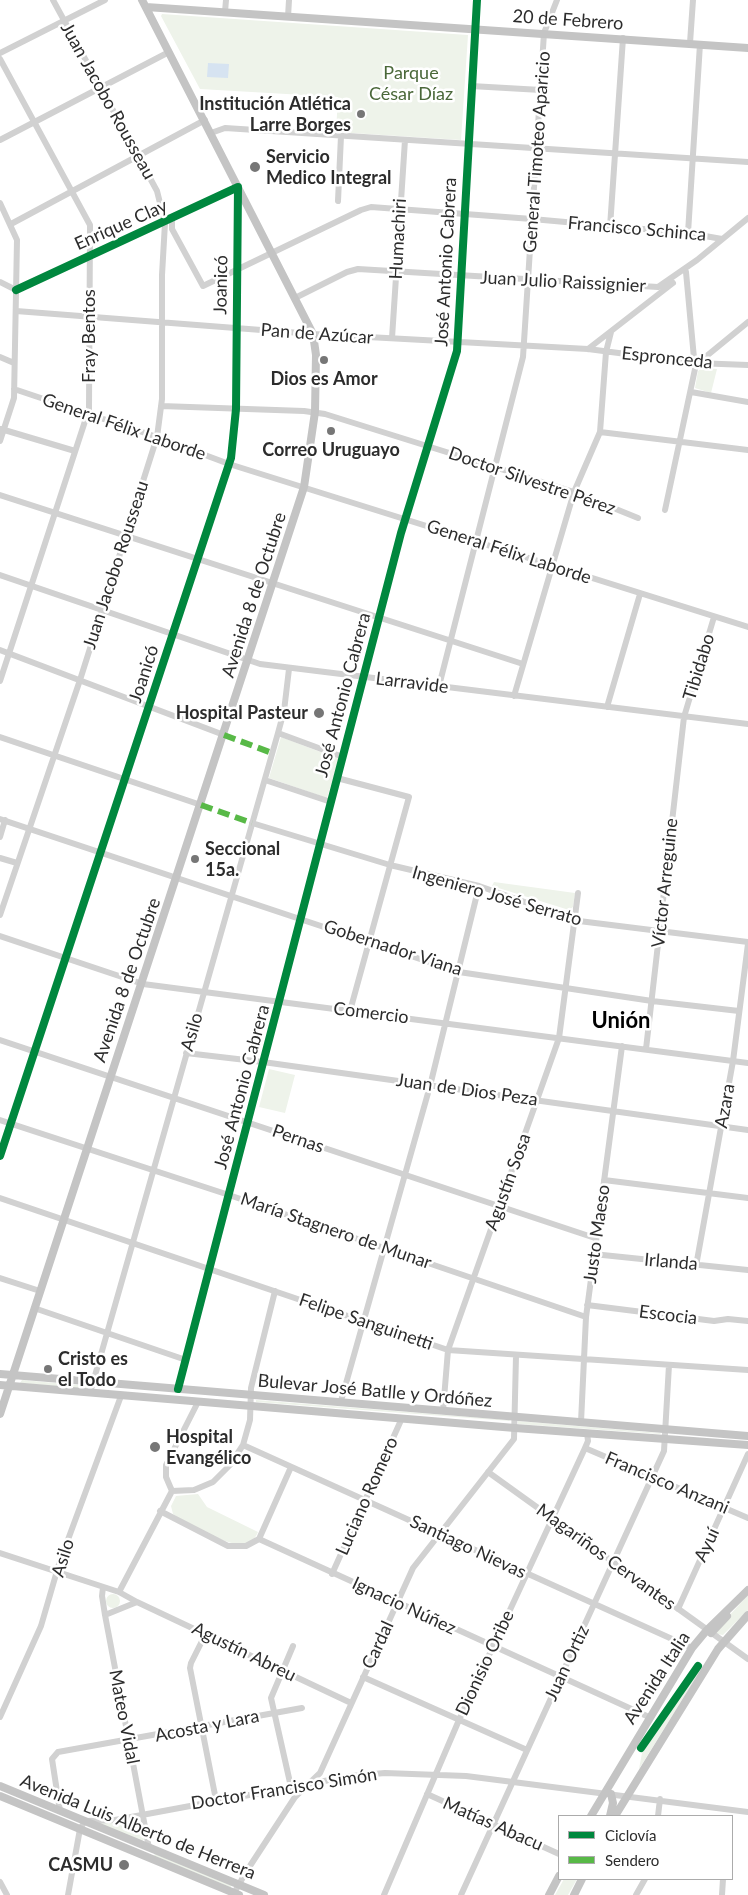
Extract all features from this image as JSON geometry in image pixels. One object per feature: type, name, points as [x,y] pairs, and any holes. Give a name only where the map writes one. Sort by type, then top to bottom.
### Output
[{"type":"main road","name":"20 de Febrero","points":[[144,3],[288,17],[475,28],[748,48]]},
{"type":"main road","name":"Avenida 8 de Octubre","points":[[0,1414],[88,1149],[110,1076],[143,984],[304,487],[315,412],[316,356],[313,334],[144,3]]},
{"type":"main road","name":"Bulevar José Batlle y Ordóñez","points":[[0,1374],[748,1436]]},
{"type":"main road","name":"Bulevar José Batlle y Ordóñez","points":[[0,1385],[515,1428],[748,1444]]},
{"type":"main road","points":[[124,1396],[138,1393],[175,1394],[178,1389]]},
{"type":"main road","name":"Avenida Italia","points":[[592,1815],[608,1793],[648,1717],[692,1648],[733,1602],[748,1590]]},
{"type":"main road","name":"Avenida Italia","points":[[617,1815],[724,1642],[748,1615]]},
{"type":"main road","name":"Avenida Luis Alberto de Herrera","points":[[0,1786],[264,1895]]},
{"type":"main road","points":[[608,1793],[613,1802],[610,1815]]},
{"type":"main road","name":"Avenida Luis Alberto de Herrera","points":[[0,1796],[235,1894]]},
{"type":"main road","points":[[549,1895],[558,1878]]},
{"type":"main road","points":[[576,1894],[582,1880]]},
{"type":"street","name":"Juan Jacobo Rousseau","points":[[0,915],[127,535],[157,437],[161,406],[164,236],[161,204],[157,191],[53,0]]},
{"type":"street","points":[[0,53],[105,0]]},
{"type":"street","points":[[225,12],[226,0]]},
{"type":"street","points":[[288,17],[289,0]]},
{"type":"street","name":"José Antonio Cabrera","points":[[178,1389],[405,519],[456,356],[467,144],[477,0]]},
{"type":"street","name":"General Timoteo Aparicio","points":[[439,686],[452,642],[523,357],[544,33],[557,0]]},
{"type":"street","points":[[690,43],[693,0]]},
{"type":"street","points":[[610,227],[623,38]]},
{"type":"street","points":[[688,233],[700,44]]},
{"type":"street","points":[[0,140],[169,52]]},
{"type":"street","name":"Fray Bentos","points":[[0,59],[90,225],[87,414],[0,681]]},
{"type":"street","points":[[471,86],[541,90]]},
{"type":"street","points":[[11,224],[205,120]]},
{"type":"street","points":[[212,133],[225,128],[748,162]]},
{"type":"street","points":[[338,201],[341,136]]},
{"type":"street","name":"Humachiri","points":[[392,338],[405,140]]},
{"type":"street","name":"Enrique Clay","points":[[16,290],[90,255],[163,224],[238,187]]},
{"type":"street","name":"Joanicó","points":[[0,1156],[229,464],[236,409],[235,328],[238,187]]},
{"type":"street","points":[[0,203],[17,237],[14,398],[2,429],[0,441]]},
{"type":"street","name":"Francisco Schinca","points":[[273,254],[361,210],[371,207],[688,233],[722,239]]},
{"type":"street","points":[[588,349],[686,272],[697,260],[748,218]]},
{"type":"street","points":[[172,219],[171,227],[174,235],[203,286],[273,254]]},
{"type":"street","points":[[164,236],[174,235]]},
{"type":"street","name":"Juan Julio Raissignier","points":[[295,298],[358,269],[658,287],[697,260]]},
{"type":"street","points":[[665,510],[681,442],[696,363],[686,272]]},
{"type":"street","points":[[0,282],[16,290]]},
{"type":"street","name":"Pan de Azúcar","points":[[16,311],[313,334],[588,349]]},
{"type":"street","points":[[696,363],[748,322]]},
{"type":"street","points":[[514,696],[554,566],[574,492],[600,432],[606,352],[611,332]]},
{"type":"street","name":"Espronceda","points":[[588,349],[696,363],[748,365]]},
{"type":"street","points":[[0,357],[14,363]]},
{"type":"street","name":"General Félix Laborde","points":[[14,390],[157,437],[229,464],[748,627]]},
{"type":"street","points":[[691,392],[748,402]]},
{"type":"street","name":"Doctor Silvestre Pérez","points":[[161,406],[315,412],[574,492],[638,518]]},
{"type":"street","points":[[2,429],[75,451]]},
{"type":"street","points":[[600,432],[748,450]]},
{"type":"street","points":[[0,495],[523,664]]},
{"type":"street","name":"Larravide","points":[[0,575],[248,660],[289,669],[748,724]]},
{"type":"street","points":[[607,707],[640,594]]},
{"type":"street","name":"Tibidabo","points":[[684,717],[714,617]]},
{"type":"street","points":[[0,650],[224,735]]},
{"type":"street","name":"Asilo","points":[[90,1393],[278,733],[284,711],[289,669]]},
{"type":"street","name":"Víctor Arreguine","points":[[646,1049],[661,932],[684,717]]},
{"type":"street","points":[[278,733],[343,757]]},
{"type":"street","points":[[0,737],[200,805]]},
{"type":"street","points":[[337,778],[409,796],[350,1011]]},
{"type":"street","points":[[265,780],[331,802]]},
{"type":"street","points":[[0,837],[3,819]]},
{"type":"street","name":"Gobernador Viana","points":[[3,819],[459,972],[652,1001],[739,1010]]},
{"type":"street","name":"Ingeniero José Serrato","points":[[252,822],[320,845],[390,865],[479,886],[575,918],[661,932],[748,943]]},
{"type":"street","points":[[0,858],[17,863]]},
{"type":"street","points":[[341,1401],[430,1086],[479,886]]},
{"type":"street","name":"Agustín Sosa","points":[[443,1411],[448,1350],[559,1038],[578,893]]},
{"type":"street","name":"Comercio","points":[[0,936],[143,984],[447,1022],[748,1063]]},
{"type":"street","name":"Azara","points":[[696,1266],[733,1061],[748,943]]},
{"type":"street","name":"Pernas","points":[[0,1040],[595,1238]]},
{"type":"street","name":"Justo Maeso","points":[[581,1422],[587,1305],[595,1238],[615,1110],[622,1046]]},
{"type":"street","name":"Juan de Dios Peza","points":[[186,1053],[615,1110],[748,1130]]},
{"type":"street","name":"María Stagnero de Munar","points":[[0,1120],[229,1195],[586,1317]]},
{"type":"street","points":[[604,1180],[748,1198]]},
{"type":"street","name":"Felipe Sanguinetti","points":[[0,1198],[448,1350],[748,1370]]},
{"type":"street","name":"Irlanda","points":[[593,1254],[748,1270]]},
{"type":"street","points":[[0,1278],[40,1291]]},
{"type":"street","points":[[172,1491],[194,1490],[213,1482],[230,1465],[244,1445],[250,1420],[250,1388],[276,1291]]},
{"type":"street","name":"Escocia","points":[[587,1305],[714,1321],[728,1319],[748,1321]]},
{"type":"street","points":[[34,1308],[186,1360]]},
{"type":"street","points":[[515,1428],[513,1417],[516,1356]]},
{"type":"street","points":[[666,1429],[669,1365]]},
{"type":"street","name":"Asilo","points":[[0,1717],[41,1626],[57,1572],[124,1396]]},
{"type":"street","points":[[172,1491],[166,1477],[166,1465],[198,1402]]},
{"type":"street","name":"Luciano Romero","points":[[332,1574],[402,1418]]},
{"type":"street","name":"Cardal","points":[[235,1894],[238,1884],[299,1792],[312,1783],[320,1773],[397,1602],[418,1560],[514,1439],[515,1428]]},
{"type":"street","name":"Juan Ortiz","points":[[461,1895],[653,1477],[665,1449],[666,1429]]},
{"type":"street","name":"Dionisio Oribe","points":[[384,1895],[459,1720],[585,1448],[588,1441],[587,1433]]},
{"type":"street","name":"Santiago Nievas","points":[[244,1445],[692,1648]]},
{"type":"street","name":"Francisco Anzani","points":[[585,1448],[748,1518]]},
{"type":"street","name":"Ayuí","points":[[678,1609],[748,1454]]},
{"type":"street","points":[[160,1511],[228,1546],[246,1546],[259,1539],[291,1467]]},
{"type":"street","name":"Magariños Cervantes","points":[[488,1472],[748,1659]]},
{"type":"street","points":[[119,1592],[172,1491]]},
{"type":"street","name":"Ignacio Núñez","points":[[259,1539],[648,1717]]},
{"type":"street","name":"Agustín Abreu","points":[[0,1553],[119,1592],[351,1704]]},
{"type":"street","name":"Mateo Vidal","points":[[103,1587],[102,1596],[105,1614],[149,1848]]},
{"type":"street","points":[[105,1614],[137,1602]]},
{"type":"street","points":[[206,1633],[191,1664],[216,1800]]},
{"type":"street","points":[[293,1646],[272,1695],[290,1787],[299,1792]]},
{"type":"street","points":[[363,1677],[527,1750]]},
{"type":"street","name":"Acosta y Lara","points":[[60,1811],[52,1759],[54,1755],[302,1708]]},
{"type":"street","name":"Doctor Francisco Simón","points":[[85,1821],[115,1820],[216,1800],[367,1774],[436,1774],[660,1799],[726,1813],[748,1812]]},
{"type":"street","name":"Matías Abacu","points":[[427,1794],[558,1854]]},
{"type":"street","points":[[658,1815],[660,1799]]},
{"type":"street","points":[[68,1895],[80,1829],[85,1821]]},
{"type":"street","points":[[636,1895],[644,1880]]},
{"type":"street","points":[[722,1895],[723,1880]]},
{"type":"street","points":[[0,1882],[7,1895]]},
{"type":"green space","name":"Parque César Díaz","points":[[162,14],[468,35],[461,140],[336,132],[338,97],[200,89],[161,16]]},
{"type":"green space","points":[[702,368],[717,369],[711,393],[695,388],[698,371]]},
{"type":"green space","points":[[281,737],[339,759],[327,798],[269,778]]},
{"type":"green space","points":[[494,882],[575,893],[573,907],[569,910],[492,886]]},
{"type":"green space","points":[[269,1069],[295,1075],[285,1113],[259,1107]]},
{"type":"green space","points":[[22,1380],[88,1386],[89,1389],[20,1383]]},
{"type":"green space","points":[[256,1400],[509,1420],[510,1421],[256,1402]]},
{"type":"green space","points":[[518,1421],[660,1433],[661,1434],[518,1424]]},
{"type":"green space","points":[[198,1494],[207,1507],[258,1532],[253,1539],[247,1543],[231,1543],[173,1514],[171,1506],[176,1496]]},
{"type":"green space","points":[[110,1594],[116,1594],[120,1601],[116,1608],[110,1608],[106,1604],[106,1598]]},
{"type":"green space","points":[[748,1595],[748,1610],[723,1635],[717,1634],[717,1629]]},
{"type":"green space","points":[[700,1671],[639,1769],[643,1748]]},
{"type":"green space","points":[[134,1818],[142,1824],[145,1839],[142,1841],[96,1822],[110,1823]]},
{"type":"green space","points":[[155,1853],[232,1885],[230,1888],[154,1856]]},
{"type":"green space","points":[[563,1880],[576,1880],[568,1895],[555,1895]]},
{"type":"water","points":[[208,63],[229,64],[228,78],[207,77]]},
{"type":"marked path","points":[[224,735],[272,753]]},
{"type":"marked path","points":[[201,805],[252,823]]},
{"type":"cycle path","points":[[178,1389],[401,533],[457,351],[477,0]]},
{"type":"cycle path","points":[[0,1156],[231,458],[236,409],[238,187],[16,290]]},
{"type":"cycle path","points":[[641,1748],[698,1666]]},
{"type":"place","name":"Institución Atlética Larre Borges","points":[[361,114]]},
{"type":"place","name":"Servicio Medico Integral","points":[[255,167]]},
{"type":"place","name":"Dios es Amor","points":[[324,360]]},
{"type":"place","name":"Correo Uruguayo","points":[[331,431]]},
{"type":"place","name":"Hospital Pasteur","points":[[319,713]]},
{"type":"place","name":"Seccional 15a.","points":[[195,859]]},
{"type":"place","name":"Cristo es el Todo","points":[[48,1369]]},
{"type":"place","name":"Hospital Evangélico","points":[[155,1447]]},
{"type":"place","name":"CASMU","points":[[124,1865]]},
{"type":"district","name":"Unión","points":[[621,1021]]}]
